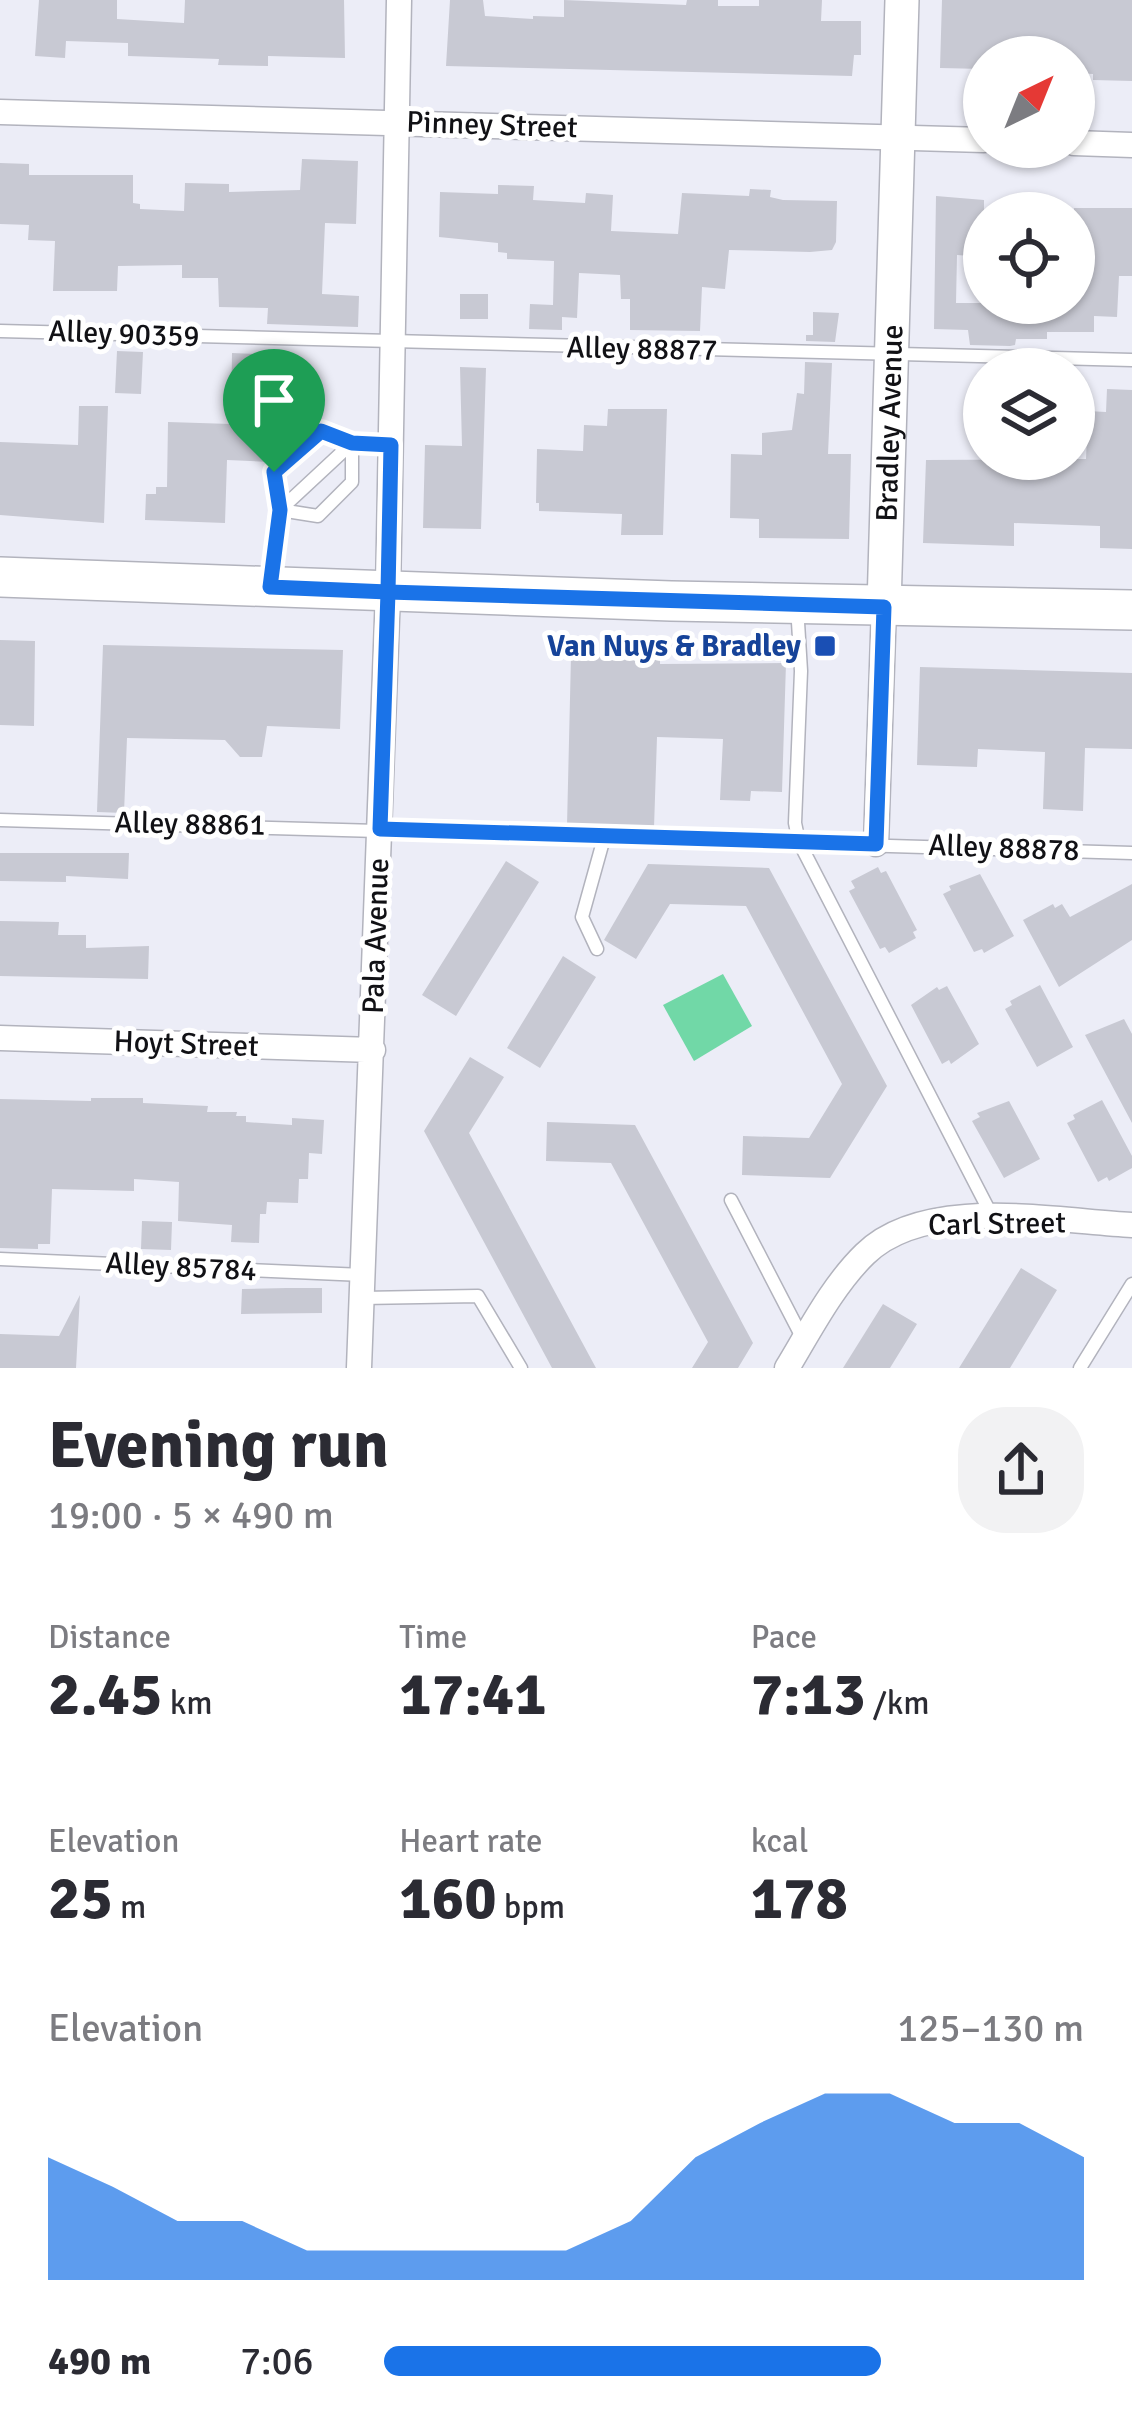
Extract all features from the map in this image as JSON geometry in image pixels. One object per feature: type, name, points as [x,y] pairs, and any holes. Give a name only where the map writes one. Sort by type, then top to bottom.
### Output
[{"type":"main road","points":[[0,577],[884,607],[1132,610]]},
{"type":"street","name":"Pala Avenue","points":[[359,1368],[388,592],[399,0]]},
{"type":"street","name":"Bradley Avenue","points":[[876,844],[902,0]]},
{"type":"street","name":"Pinney Street","points":[[0,112],[963,139]]},
{"type":"street","points":[[1095,144],[1132,146]]},
{"type":"street","name":"Hoyt Street","points":[[0,1038],[373,1050]]},
{"type":"street","name":"Carl Street","points":[[787,1368],[844,1279],[884,1238],[930,1220],[992,1217],[1132,1225]]},
{"type":"lane","name":"Alley 90359","points":[[0,331],[392,342]]},
{"type":"lane","name":"Alley 88877","points":[[392,342],[1132,360]]},
{"type":"lane","points":[[270,587],[280,510],[274,472],[321,431],[352,443],[391,445]]},
{"type":"lane","points":[[280,510],[352,443]]},
{"type":"lane","points":[[280,510],[318,517],[352,482],[352,443]]},
{"type":"lane","points":[[797,604],[801,670],[795,823],[799,842],[992,1217]]},
{"type":"lane","name":"Alley 88861","points":[[0,820],[604,838]]},
{"type":"lane","points":[[597,949],[582,917],[604,838]]},
{"type":"lane","name":"Alley 88878","points":[[604,838],[1132,853]]},
{"type":"lane","points":[[731,1200],[804,1340]]},
{"type":"lane","name":"Alley 85784","points":[[0,1259],[478,1296],[521,1368]]},
{"type":"lane","points":[[1080,1368],[1132,1284]]},
{"type":"green space","points":[[723,974],[752,1026],[694,1061],[663,1005]]},
{"type":"building","points":[[39,0],[117,0],[117,19],[184,23],[185,0],[344,0],[345,58],[268,56],[268,66],[218,65],[219,59],[128,56],[128,43],[66,41],[65,58],[35,56]]},
{"type":"building","points":[[450,0],[483,0],[485,16],[533,19],[564,17],[564,0],[686,5],[687,0],[718,0],[718,6],[759,6],[759,0],[822,0],[821,21],[861,21],[861,55],[854,55],[852,76],[446,66]]},
{"type":"building","points":[[942,0],[1132,0],[1132,81],[1095,80],[1095,36],[963,36],[963,69],[940,68]]},
{"type":"building","points":[[302,159],[358,161],[356,224],[325,223],[322,294],[359,296],[358,327],[267,324],[268,308],[219,307],[218,278],[182,278],[182,265],[118,266],[117,291],[53,291],[55,241],[28,240],[29,225],[0,224],[0,163],[29,164],[29,175],[133,175],[133,203],[140,204],[140,209],[184,211],[185,183],[229,184],[229,192],[300,190]]},
{"type":"building","points":[[498,185],[534,186],[533,200],[585,203],[586,193],[613,195],[611,231],[678,234],[682,193],[749,196],[750,189],[771,190],[770,197],[783,200],[837,201],[836,242],[832,250],[810,252],[729,250],[725,289],[702,287],[700,331],[630,330],[630,299],[621,299],[620,275],[579,273],[577,318],[562,317],[562,330],[529,329],[530,304],[553,305],[554,261],[507,259],[507,253],[498,252],[498,243],[439,237],[440,192],[498,194]]},
{"type":"building","points":[[936,196],[963,198],[963,255],[957,255],[956,303],[963,303],[963,324],[1094,324],[1094,332],[1047,332],[1047,339],[1016,339],[1010,346],[970,345],[968,330],[934,329]]},
{"type":"building","points":[[1095,208],[1132,208],[1132,276],[1119,276],[1117,317],[1095,316]]},
{"type":"building","points":[[460,294],[488,294],[488,319],[460,319]]},
{"type":"building","points":[[813,312],[839,313],[835,342],[806,341],[806,335],[813,335]]},
{"type":"building","points":[[117,351],[143,352],[141,394],[115,393]]},
{"type":"building","points":[[232,353],[276,355],[273,459],[227,460],[225,523],[145,520],[146,494],[167,487],[168,422],[231,424]]},
{"type":"building","points":[[805,362],[832,363],[828,454],[851,454],[849,539],[759,538],[759,519],[730,518],[731,454],[762,455],[762,433],[792,430],[797,393],[804,394]]},
{"type":"building","points":[[460,367],[486,368],[481,529],[423,528],[425,445],[462,446]]},
{"type":"building","points":[[1107,389],[1132,390],[1132,549],[1100,548],[1100,526],[1014,523],[1014,546],[923,543],[926,460],[963,460],[963,480],[1095,480],[1095,411],[1106,412]]},
{"type":"building","points":[[79,406],[108,406],[104,523],[0,515],[0,442],[78,445]]},
{"type":"building","points":[[608,409],[667,409],[663,535],[621,535],[622,514],[539,511],[537,449],[583,451],[584,425],[607,426]]},
{"type":"building","points":[[0,640],[35,641],[34,726],[0,725]]},
{"type":"building","points":[[103,645],[343,650],[340,729],[267,726],[262,757],[240,757],[225,740],[127,738],[124,813],[97,812]]},
{"type":"building","points":[[619,653],[660,654],[660,664],[786,663],[782,792],[751,791],[750,801],[720,800],[723,739],[657,737],[654,828],[567,826],[571,656],[619,657]]},
{"type":"building","points":[[920,667],[1132,673],[1132,749],[1085,748],[1083,811],[1043,809],[1045,752],[978,749],[977,767],[917,765]]},
{"type":"building","points":[[0,853],[129,853],[128,879],[66,876],[66,882],[0,881]]},
{"type":"building","points":[[506,861],[539,882],[456,1016],[422,995]]},
{"type":"building","points":[[648,864],[769,868],[887,1086],[830,1178],[742,1175],[743,1136],[809,1138],[842,1084],[746,906],[670,904],[636,959],[604,940]]},
{"type":"building","points":[[878,867],[881,873],[886,871],[917,930],[913,932],[916,938],[889,953],[885,947],[880,949],[849,891],[855,888],[851,881]]},
{"type":"building","points":[[980,874],[1014,936],[984,953],[982,949],[974,952],[943,894],[951,890],[949,886]]},
{"type":"building","points":[[1132,884],[1132,940],[1059,987],[1023,920],[1053,904],[1055,908],[1062,904],[1070,917]]},
{"type":"building","points":[[0,921],[59,922],[58,935],[86,935],[86,948],[149,946],[148,979],[0,976]]},
{"type":"building","points":[[563,956],[596,977],[540,1068],[507,1048]]},
{"type":"building","points":[[1040,985],[1073,1047],[1037,1067],[1005,1009],[1012,1005],[1010,1001]]},
{"type":"building","points":[[947,986],[979,1044],[951,1064],[949,1060],[942,1064],[911,1005],[937,987]]},
{"type":"building","points":[[1124,1019],[1132,1034],[1132,1123],[1085,1035]]},
{"type":"building","points":[[470,1057],[504,1077],[469,1133],[596,1368],[552,1368],[424,1131]]},
{"type":"building","points":[[91,1098],[208,1106],[207,1112],[237,1112],[236,1116],[246,1116],[246,1122],[292,1125],[292,1118],[324,1120],[322,1154],[309,1153],[308,1179],[299,1179],[298,1203],[267,1202],[266,1214],[260,1214],[259,1243],[231,1242],[232,1225],[178,1221],[179,1182],[134,1179],[134,1191],[52,1189],[50,1244],[38,1244],[38,1249],[0,1248],[0,1099]]},
{"type":"building","points":[[1102,1100],[1132,1156],[1132,1168],[1098,1182],[1067,1123]]},
{"type":"building","points":[[1009,1101],[1040,1159],[1004,1178],[972,1121],[980,1117],[977,1113]]},
{"type":"building","points":[[547,1122],[635,1125],[753,1343],[738,1368],[692,1368],[708,1342],[611,1163],[546,1161]]},
{"type":"building","points":[[142,1221],[172,1222],[171,1250],[141,1249]]},
{"type":"building","points":[[1021,1268],[1057,1290],[1010,1368],[959,1368]]},
{"type":"building","points":[[322,1288],[322,1313],[241,1314],[242,1289]]},
{"type":"building","points":[[80,1295],[76,1368],[0,1368],[0,1334],[59,1336]]},
{"type":"building","points":[[883,1304],[917,1324],[890,1368],[843,1368]]},
{"type":"place","name":"Van Nuys & Bradley","points":[[825,646]]},
{"type":"route","points":[[274,472],[280,510],[270,587],[388,592],[380,829],[876,844],[884,607],[388,592],[391,445],[352,443],[321,431],[274,472]]}]
